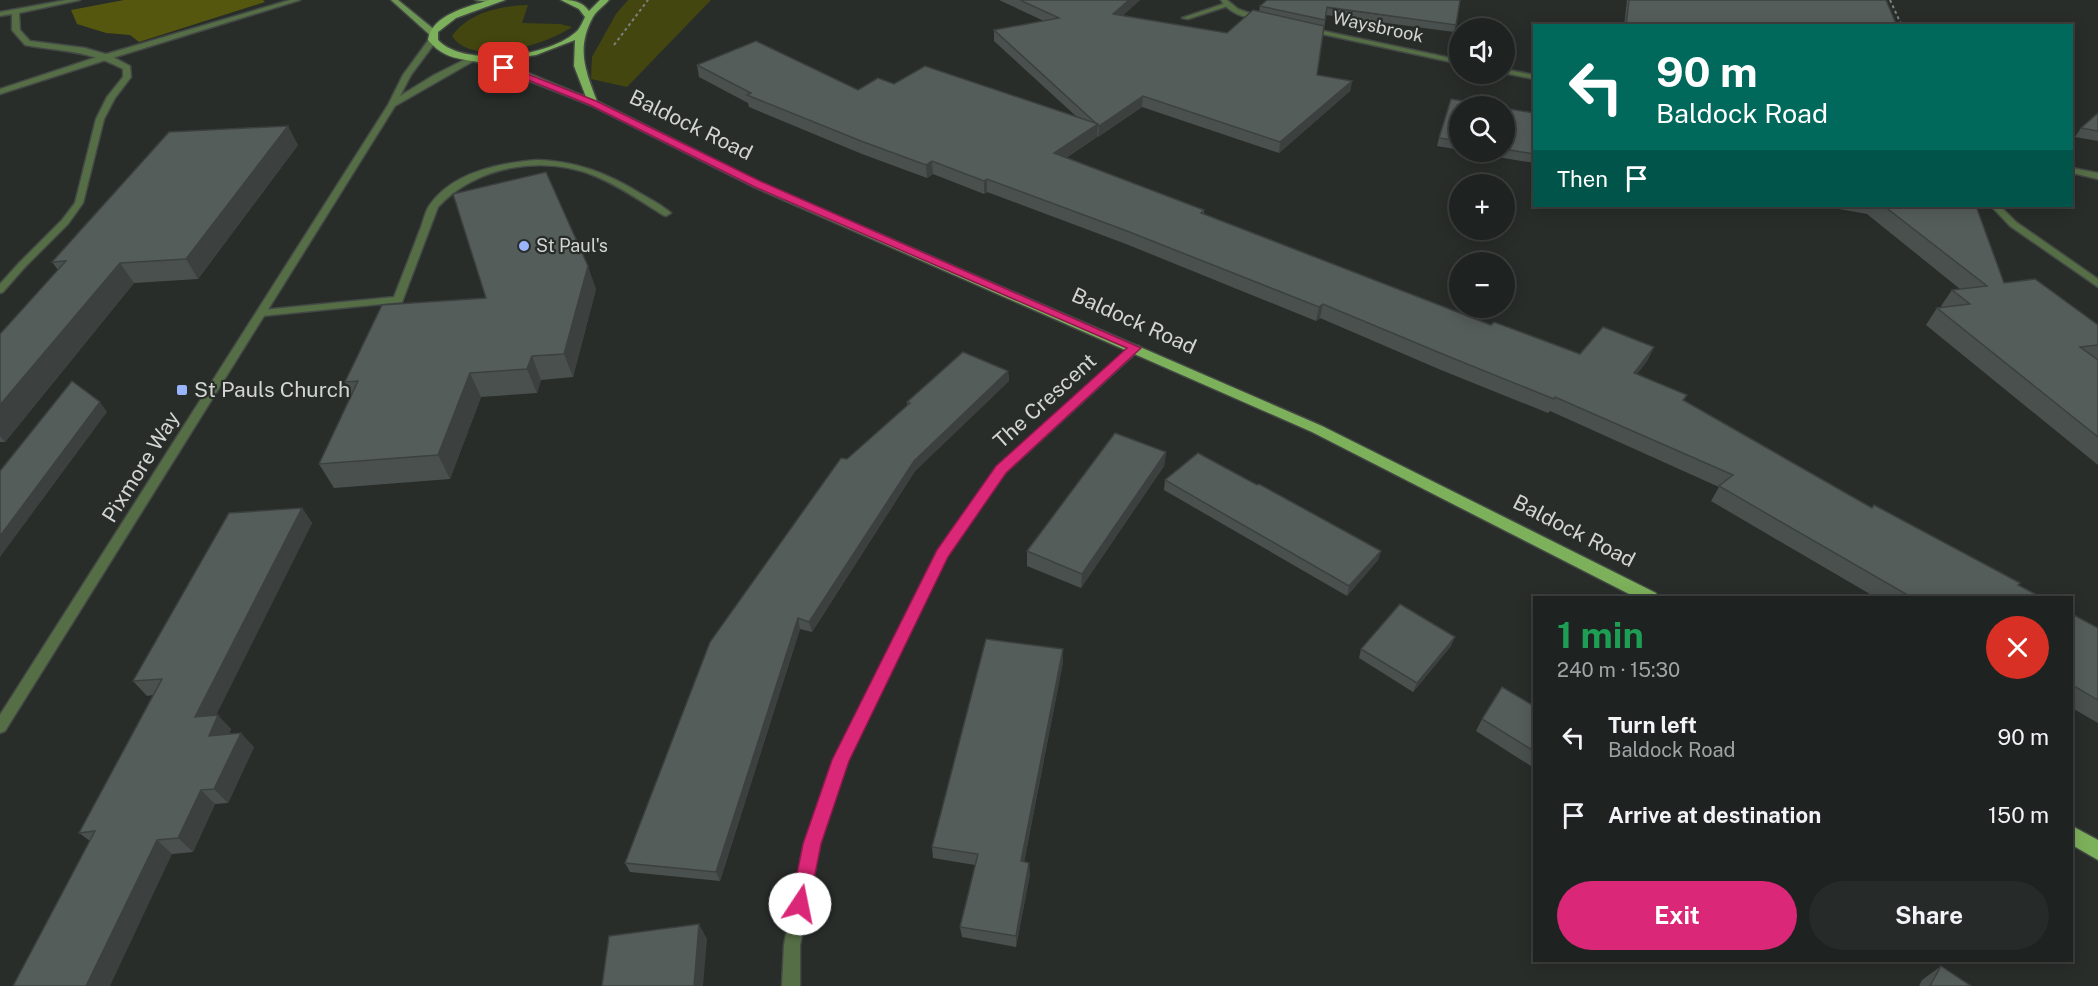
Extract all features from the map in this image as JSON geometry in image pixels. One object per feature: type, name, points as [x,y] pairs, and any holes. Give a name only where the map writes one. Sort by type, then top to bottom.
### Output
[{"type":"main road","points":[[394,0],[433,37],[439,49],[473,59],[489,59],[543,51],[565,43],[580,33],[587,25],[589,17],[605,0]]},
{"type":"main road","points":[[478,0],[497,1]]},
{"type":"main road","points":[[565,0],[582,7],[589,17]]},
{"type":"main road","points":[[433,37],[441,24],[454,15],[497,1]]},
{"type":"main road","points":[[580,33],[579,66],[593,103]]},
{"type":"main road","name":"Baldock Road","points":[[489,59],[504,68],[593,103],[758,184],[1317,429],[1648,596]]},
{"type":"main road","points":[[2073,836],[2098,850]]},
{"type":"street","points":[[0,14],[77,0]]},
{"type":"street","points":[[0,92],[106,57],[297,0]]},
{"type":"street","points":[[1186,18],[1225,2],[1244,15],[1267,20]]},
{"type":"street","points":[[0,290],[65,222],[79,203],[100,119],[111,97],[127,76],[127,68],[106,57],[82,50],[28,43],[16,30],[15,11]]},
{"type":"street","name":"Waysbrook","points":[[1301,27],[1449,60]]},
{"type":"street","name":"Pixmore Way","points":[[0,727],[262,313],[392,105],[407,75],[433,37]]},
{"type":"street","name":"Pixmore Way","points":[[392,105],[437,77],[473,59]]},
{"type":"street","points":[[1515,73],[1533,77]]},
{"type":"street","points":[[262,313],[398,300],[433,207],[451,188],[475,175],[508,167],[548,163],[572,165],[599,174],[666,213]]},
{"type":"street","points":[[2073,171],[2098,176]]},
{"type":"street","points":[[1996,207],[2013,224],[2098,284]]},
{"type":"street","name":"The Crescent","points":[[791,986],[792,945],[812,844],[841,760],[942,554],[1001,470],[1135,348]]},
{"type":"path","points":[[611,49],[648,0]]},
{"type":"path","points":[[1890,0],[1901,24]]},
{"type":"shaded area","points":[[124,0],[263,0],[265,2],[139,42],[130,35],[106,33],[77,24],[71,10]]},
{"type":"shaded area","points":[[628,0],[711,0],[627,87],[591,79],[592,57],[616,14]]},
{"type":"shaded area","points":[[528,5],[522,23],[560,24],[572,27],[561,34],[529,46],[492,52],[462,45],[452,36],[467,21],[476,16],[496,9]]},
{"type":"building","points":[[1020,0],[1129,0],[1113,14],[1227,33],[1253,10],[1324,26],[1317,75],[1352,81],[1280,142],[1143,96],[1099,126],[994,30],[1059,18]]},
{"type":"building","points":[[1267,0],[1460,0],[1457,18],[1449,18],[1449,24],[1327,7],[1325,20],[1260,6]]},
{"type":"building","points":[[1629,0],[1886,0],[1896,24],[1626,24]]},
{"type":"building","points":[[756,41],[858,90],[878,78],[894,84],[925,66],[1098,124],[1054,153],[1204,210],[1201,213],[1449,309],[1449,318],[1473,318],[1491,325],[1494,322],[1580,354],[1603,327],[1654,347],[1634,373],[1687,395],[1683,400],[1872,508],[1874,505],[2020,583],[2018,585],[2039,596],[1909,596],[1719,486],[1733,475],[1555,397],[1554,399],[1323,304],[1319,307],[1127,231],[987,179],[984,181],[932,161],[926,165],[861,141],[747,95],[751,93],[697,65]]},
{"type":"building","points":[[1449,106],[1449,139],[1439,138]]},
{"type":"building","points":[[1515,110],[1533,113],[1533,154],[1515,151]]},
{"type":"building","points":[[2098,113],[2098,131],[2081,128]]},
{"type":"building","points":[[288,126],[186,259],[120,263],[0,405],[0,334],[66,261],[52,262],[169,132]]},
{"type":"building","points":[[546,172],[588,266],[564,354],[532,356],[527,369],[470,373],[438,455],[319,464],[358,381],[345,382],[382,305],[486,298],[453,194]]},
{"type":"building","points":[[1885,207],[1976,207],[2004,283],[2035,279],[2098,325],[2098,345],[2080,347],[2098,360],[2098,437],[1937,308],[1970,304],[1952,290],[1987,286]]},
{"type":"building","points":[[963,352],[1008,371],[914,461],[809,622],[798,618],[716,872],[625,863],[710,642],[841,458],[847,459]]},
{"type":"building","points":[[72,381],[100,402],[0,536],[0,471]]},
{"type":"building","points":[[1115,433],[1166,452],[1082,574],[1027,551]]},
{"type":"building","points":[[1198,453],[1381,551],[1349,586],[1165,480]]},
{"type":"building","points":[[302,508],[195,717],[218,715],[209,736],[241,733],[214,789],[201,790],[178,838],[157,840],[86,986],[13,986],[95,831],[79,833],[162,679],[133,681],[229,513]]},
{"type":"building","points":[[1400,604],[1455,637],[1417,683],[1361,649]]},
{"type":"building","points":[[2073,615],[2098,628],[2098,700],[2073,686]]},
{"type":"building","points":[[986,639],[1063,649],[1021,861],[1029,863],[1016,936],[960,927],[978,854],[932,847]]},
{"type":"building","points":[[1502,687],[1533,705],[1533,750],[1482,719]]},
{"type":"building","points":[[699,924],[694,986],[602,986],[609,936]]},
{"type":"building","points":[[1941,966],[1971,986],[1930,986]]},
{"type":"place","name":"St Paul's","points":[[524,246]]},
{"type":"place","name":"St Pauls Church","points":[[182,390]]},
{"type":"route","points":[[504,68],[593,103],[758,184],[1135,348],[1001,470],[942,554],[841,760],[812,844],[800,904]]}]
